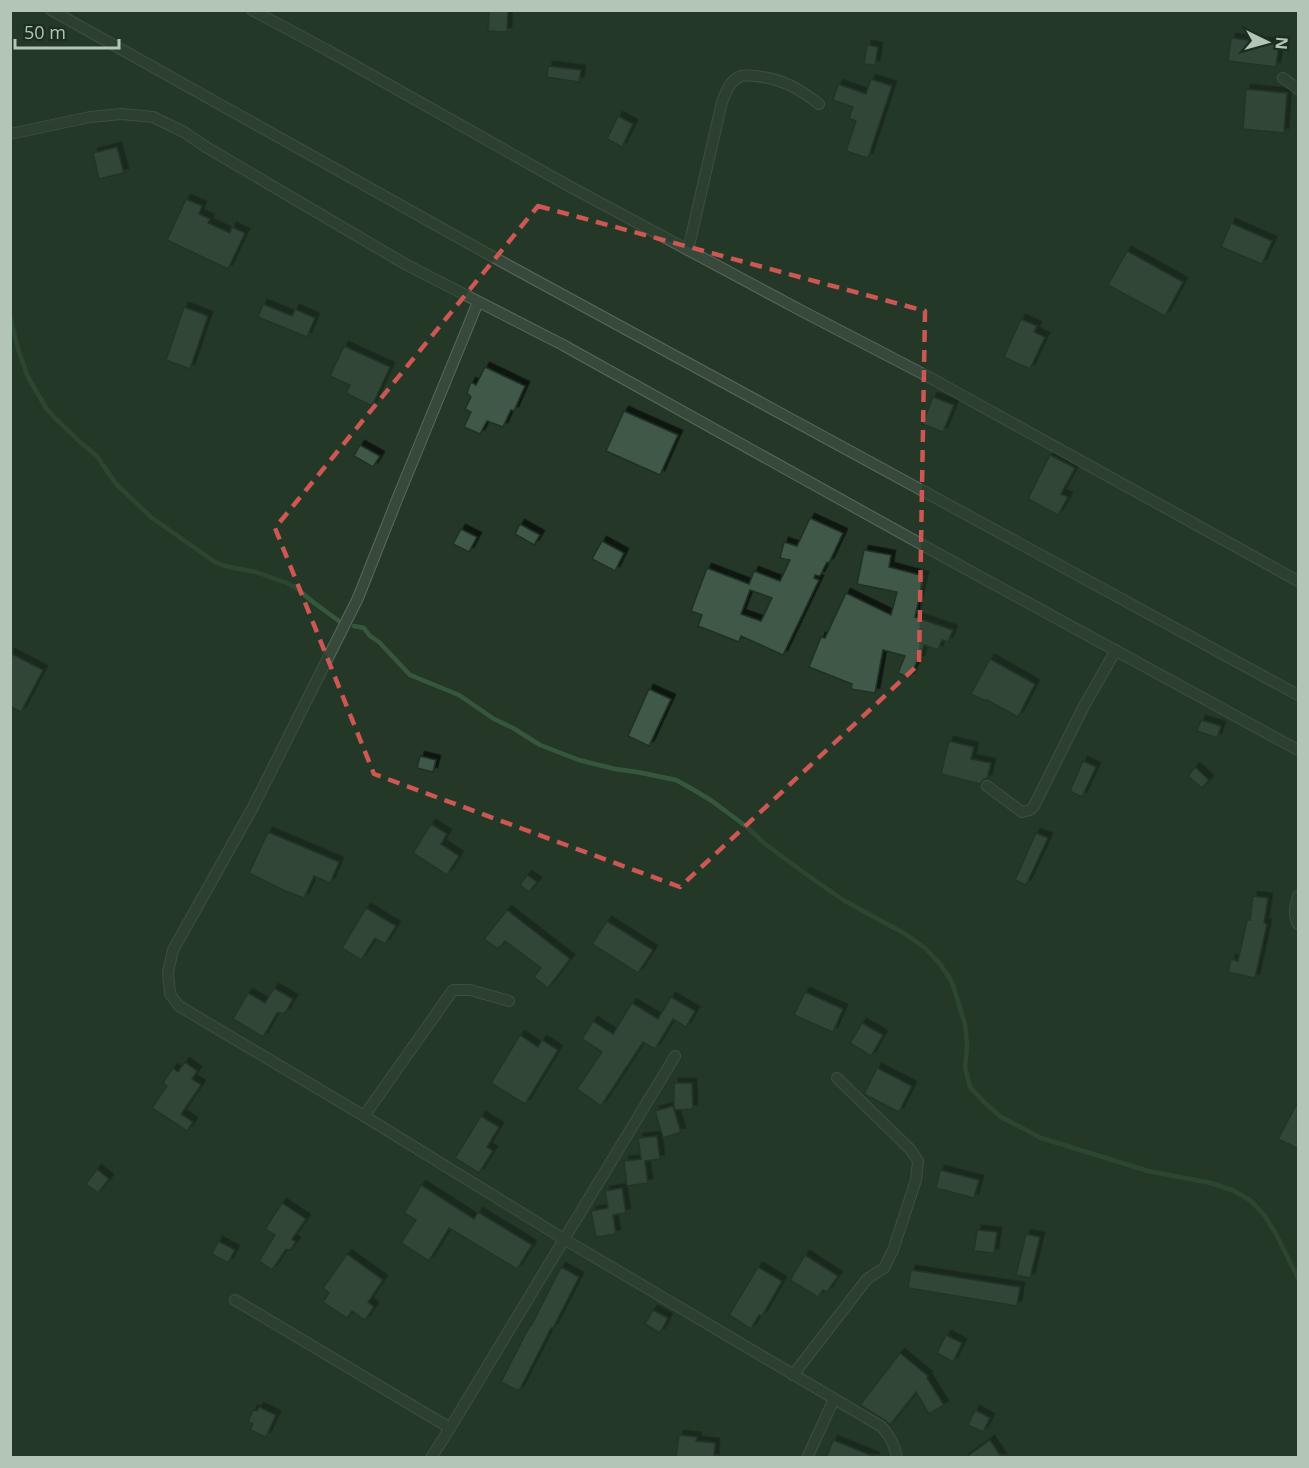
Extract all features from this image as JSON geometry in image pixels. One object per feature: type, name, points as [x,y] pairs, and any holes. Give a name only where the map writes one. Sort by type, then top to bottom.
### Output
[{"type":"street","points":[[51,10],[505,263],[1299,695]]},
{"type":"street","points":[[252,10],[567,185],[927,376],[1299,581]]},
{"type":"street","points":[[688,250],[722,102],[729,86],[740,76],[767,77],[793,86],[819,104]]},
{"type":"street","points":[[1283,78],[1299,89]]},
{"type":"street","points":[[10,134],[90,117],[121,114],[153,117],[184,132],[405,264],[563,345],[946,558],[1299,750]]},
{"type":"street","points":[[478,302],[358,598],[252,809],[173,950],[168,972],[170,994],[179,1006],[564,1239],[882,1427],[890,1436],[897,1458]]},
{"type":"street","points":[[987,786],[1022,812],[1034,806],[1084,706],[1116,650]]},
{"type":"street","points":[[1299,896],[1294,907],[1294,915],[1299,924]]},
{"type":"street","points":[[364,1116],[453,990],[470,990],[509,1001]]},
{"type":"street","points":[[431,1458],[675,1056]]},
{"type":"street","points":[[793,1375],[867,1279],[884,1268],[893,1250],[916,1180],[918,1161],[910,1149],[837,1078]]},
{"type":"street","points":[[235,1300],[450,1428]]},
{"type":"street","points":[[807,1458],[834,1399]]},
{"type":"highlighted area","points":[[538,206],[925,311],[919,664],[680,887],[374,774],[275,528]]},
{"type":"building","points":[[489,10],[508,10],[507,32],[488,31]]},
{"type":"building","points":[[1231,38],[1279,44],[1276,67],[1228,61]]},
{"type":"building","points":[[867,45],[878,47],[875,65],[864,64]]},
{"type":"building","points":[[548,66],[581,70],[579,82],[547,77]]},
{"type":"building","points":[[871,79],[892,86],[868,158],[846,151],[856,121],[849,118],[853,107],[833,100],[838,84],[866,94]]},
{"type":"building","points":[[1246,89],[1287,93],[1284,133],[1243,129]]},
{"type":"building","points":[[618,116],[633,124],[622,147],[607,139]]},
{"type":"building","points":[[117,147],[124,173],[99,179],[93,153]]},
{"type":"building","points":[[186,199],[202,206],[199,214],[210,219],[208,223],[230,233],[232,227],[245,233],[228,269],[167,240]]},
{"type":"building","points":[[1231,223],[1272,241],[1262,264],[1221,247]]},
{"type":"building","points":[[1127,251],[1183,282],[1165,316],[1108,285]]},
{"type":"building","points":[[263,304],[292,316],[295,309],[315,318],[307,337],[258,317]]},
{"type":"building","points":[[184,307],[208,316],[190,369],[166,360]]},
{"type":"building","points":[[1021,319],[1037,326],[1034,332],[1045,337],[1030,369],[1004,357]]},
{"type":"building","points":[[344,346],[390,367],[372,406],[346,393],[350,385],[330,376]]},
{"type":"building","points":[[485,367],[525,386],[514,411],[511,410],[503,427],[487,421],[480,434],[464,427],[471,412],[465,409],[471,397],[467,393],[471,382],[476,385]]},
{"type":"building","points":[[933,397],[954,405],[943,432],[922,424]]},
{"type":"building","points":[[624,411],[678,435],[660,475],[606,451]]},
{"type":"building","points":[[360,445],[380,456],[373,467],[354,456]]},
{"type":"building","points":[[1050,455],[1075,468],[1061,494],[1068,497],[1058,515],[1028,499]]},
{"type":"building","points":[[810,518],[843,533],[829,563],[827,562],[820,576],[815,575],[814,578],[819,580],[783,655],[741,636],[739,642],[698,626],[702,615],[691,611],[707,568],[749,584],[754,571],[780,581],[790,560],[780,558],[784,542],[797,546]],"holes":[[[750,590],[772,598],[761,621],[741,614]]]},
{"type":"building","points":[[520,524],[540,535],[534,545],[515,534]]},
{"type":"building","points":[[461,529],[477,537],[469,552],[453,544]]},
{"type":"building","points":[[602,541],[624,553],[615,571],[592,559]]},
{"type":"building","points":[[864,550],[891,555],[889,567],[924,576],[915,617],[953,630],[948,642],[942,640],[938,650],[924,645],[920,660],[918,659],[910,678],[898,673],[905,656],[883,650],[875,693],[851,689],[852,684],[809,667],[821,637],[825,638],[846,593],[891,615],[897,592],[857,584]]},
{"type":"building","points":[[10,653],[43,670],[21,712],[10,706]]},
{"type":"building","points":[[990,659],[1035,684],[1018,717],[971,694]]},
{"type":"building","points":[[649,689],[671,699],[649,746],[628,736]]},
{"type":"building","points":[[1201,720],[1221,726],[1217,738],[1197,731]]},
{"type":"building","points":[[949,741],[974,747],[971,759],[991,763],[987,779],[980,784],[941,774]]},
{"type":"building","points":[[420,756],[436,760],[433,772],[417,768]]},
{"type":"building","points":[[1083,761],[1096,767],[1082,797],[1070,791]]},
{"type":"building","points":[[1195,767],[1209,780],[1202,788],[1188,776]]},
{"type":"building","points":[[431,824],[447,834],[441,844],[459,856],[447,875],[413,853]]},
{"type":"building","points":[[268,832],[339,862],[330,883],[314,876],[304,898],[249,873]]},
{"type":"building","points":[[1036,833],[1048,838],[1026,885],[1015,880]]},
{"type":"building","points":[[527,875],[537,882],[529,892],[520,885]]},
{"type":"building","points":[[1253,896],[1268,898],[1264,923],[1267,924],[1255,978],[1228,972],[1231,959],[1238,961],[1247,920],[1250,920]]},
{"type":"building","points":[[366,908],[396,926],[385,944],[375,938],[361,960],[342,948]]},
{"type":"building","points":[[507,910],[570,959],[548,988],[534,977],[541,968],[505,941],[498,949],[484,939]]},
{"type":"building","points":[[607,921],[653,950],[638,973],[592,944]]},
{"type":"building","points":[[274,988],[293,999],[285,1013],[277,1013],[263,1037],[233,1019],[248,993],[265,1003]]},
{"type":"building","points":[[805,992],[843,1009],[833,1032],[794,1015]]},
{"type":"building","points":[[671,997],[695,1011],[686,1027],[673,1019],[655,1049],[643,1042],[601,1106],[577,1089],[602,1052],[582,1039],[593,1021],[613,1034],[632,1003],[658,1019]]},
{"type":"building","points":[[862,1023],[883,1035],[871,1056],[850,1043]]},
{"type":"building","points":[[520,1035],[538,1047],[542,1040],[558,1050],[525,1104],[491,1083]]},
{"type":"building","points":[[185,1062],[197,1071],[192,1079],[201,1085],[181,1114],[193,1122],[187,1131],[152,1108],[167,1086],[163,1083],[173,1068],[178,1072]]},
{"type":"building","points":[[877,1068],[912,1086],[899,1112],[864,1094]]},
{"type":"building","points":[[674,1083],[692,1083],[693,1109],[674,1110]]},
{"type":"building","points":[[1299,1100],[1299,1149],[1278,1139]]},
{"type":"building","points":[[673,1106],[681,1132],[663,1138],[655,1111]]},
{"type":"building","points":[[481,1116],[499,1127],[487,1147],[493,1151],[479,1173],[455,1158]]},
{"type":"building","points":[[657,1136],[660,1159],[645,1161],[648,1183],[627,1186],[624,1161],[641,1159],[638,1138]]},
{"type":"building","points":[[97,1169],[109,1179],[98,1193],[86,1184]]},
{"type":"building","points":[[940,1170],[979,1180],[974,1198],[936,1188]]},
{"type":"building","points":[[421,1185],[474,1219],[478,1212],[532,1245],[517,1269],[449,1228],[429,1261],[401,1243],[416,1220],[404,1213]]},
{"type":"building","points":[[622,1188],[626,1213],[613,1215],[616,1234],[596,1237],[591,1211],[608,1208],[605,1191]]},
{"type":"building","points":[[282,1203],[306,1219],[292,1239],[296,1242],[290,1250],[286,1249],[272,1270],[259,1261],[275,1235],[265,1229]]},
{"type":"building","points":[[977,1230],[997,1232],[994,1253],[974,1251]]},
{"type":"building","points":[[1026,1234],[1040,1237],[1030,1278],[1016,1275]]},
{"type":"building","points":[[218,1241],[235,1250],[228,1263],[212,1254]]},
{"type":"building","points":[[347,1254],[383,1280],[368,1302],[374,1307],[365,1320],[352,1311],[347,1318],[323,1302],[329,1293],[323,1288]]},
{"type":"building","points":[[805,1255],[838,1276],[827,1292],[823,1290],[818,1297],[790,1280]]},
{"type":"building","points":[[561,1267],[579,1277],[519,1391],[501,1382]]},
{"type":"building","points":[[758,1267],[782,1281],[762,1316],[759,1315],[751,1329],[729,1315]]},
{"type":"building","points":[[911,1270],[1020,1287],[1017,1306],[908,1288]]},
{"type":"building","points":[[653,1310],[668,1318],[660,1333],[645,1324]]},
{"type":"building","points":[[946,1335],[962,1343],[953,1362],[937,1353]]},
{"type":"building","points":[[900,1353],[928,1376],[927,1378],[944,1405],[929,1414],[916,1392],[890,1425],[860,1405]]},
{"type":"building","points":[[259,1407],[276,1415],[266,1437],[250,1430],[253,1424],[248,1422],[253,1410],[257,1411]]},
{"type":"building","points":[[975,1410],[990,1418],[983,1432],[968,1425]]},
{"type":"building","points":[[679,1435],[697,1437],[696,1441],[715,1443],[714,1458],[676,1458]]},
{"type":"building","points":[[833,1440],[875,1457],[875,1458],[826,1458]]},
{"type":"building","points":[[990,1440],[1002,1458],[965,1458]]},
{"type":"waterway","points":[[10,316],[28,377],[46,408],[97,456],[116,484],[152,518],[215,562],[256,572],[287,583],[339,621]]},
{"type":"waterway","points":[[354,626],[364,628],[410,675],[459,695],[494,719],[540,745],[579,760],[676,780],[694,790],[845,901],[907,935],[925,948],[952,982],[965,1024],[967,1046],[965,1067],[970,1087],[985,1103],[1001,1117],[1041,1138],[1148,1171],[1211,1183],[1232,1190],[1250,1200],[1265,1216],[1298,1278]]}]
